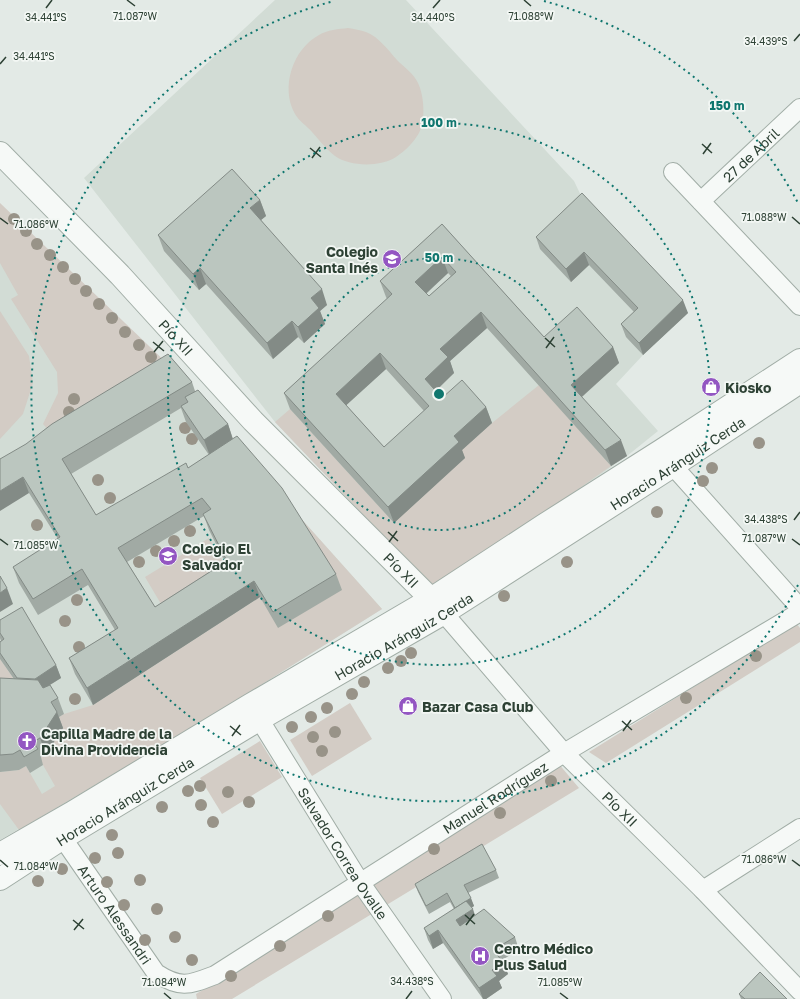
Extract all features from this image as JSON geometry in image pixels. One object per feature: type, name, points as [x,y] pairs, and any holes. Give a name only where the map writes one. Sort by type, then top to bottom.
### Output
[{"type":"street","name":"27 de Abril","points":[[701,201],[800,108]]},
{"type":"street","name":"Pío XII","points":[[0,153],[120,275],[253,421],[438,606],[564,753],[703,890],[800,991]]},
{"type":"street","points":[[672,172],[800,306]]},
{"type":"street","name":"Horacio Aránguiz Cerda","points":[[667,458],[800,360]]},
{"type":"street","name":"Horacio Aránguiz Cerda","points":[[0,880],[58,831],[255,712],[438,606],[544,525],[667,458],[800,382]]},
{"type":"street","points":[[667,458],[800,608]]},
{"type":"street","name":"Manuel Rodríguez","points":[[192,984],[215,975],[564,753],[800,612]]},
{"type":"street","name":"Salvador Correa Ovalle","points":[[255,712],[360,882],[442,999]]},
{"type":"street","points":[[703,890],[800,828]]},
{"type":"street","name":"Horacio Aránguiz Cerda","points":[[0,854],[58,831]]},
{"type":"street","name":"Arturo Alessandri","points":[[58,831],[156,973],[165,979],[176,983],[192,984]]},
{"type":"shaded area","name":"Colegio Santa Inés","points":[[275,0],[406,0],[574,181],[586,206],[687,313],[643,355],[616,384],[658,431],[627,456],[435,590],[275,422],[84,178]]},
{"type":"shaded area","points":[[348,28],[366,32],[379,40],[414,77],[422,94],[423,121],[419,133],[403,152],[382,163],[357,164],[341,160],[326,148],[299,119],[295,114],[291,103],[289,81],[296,59],[302,49],[310,41],[322,33]]},
{"type":"shaded area","points":[[0,203],[174,370],[58,441],[43,424],[58,393],[57,372],[11,299],[18,295],[0,263]]},
{"type":"shaded area","name":"Colegio El Salvador","points":[[0,205],[288,504],[382,609],[213,715],[0,840]]},
{"type":"shaded area","points":[[0,311],[29,356],[33,383],[23,414],[0,439]]},
{"type":"shaded area","points":[[539,385],[611,466],[435,590],[275,422],[290,409],[394,523],[459,452]]},
{"type":"shaded area","points":[[288,504],[382,609],[213,715],[19,830],[0,804],[0,772],[19,770],[26,766],[42,794],[55,786],[39,758],[46,754],[63,728],[57,718],[64,714],[93,705],[260,597]]},
{"type":"shaded area","points":[[209,538],[228,570],[164,609],[145,577]]},
{"type":"shaded area","points":[[796,623],[800,628],[800,642],[606,763],[589,752]]},
{"type":"shaded area","points":[[0,659],[25,695],[0,688]]},
{"type":"shaded area","points":[[350,703],[372,739],[312,776],[290,740]]},
{"type":"shaded area","points":[[260,741],[282,777],[222,814],[200,778]]},
{"type":"shaded area","points":[[558,763],[579,788],[232,999],[197,999],[196,994],[271,949]]},
{"type":"building","points":[[232,169],[260,200],[250,208],[322,289],[311,298],[319,308],[298,327],[292,321],[267,343],[200,268],[193,274],[158,235]]},
{"type":"building","points":[[582,193],[683,300],[639,343],[621,324],[638,308],[584,252],[566,269],[536,237]]},
{"type":"building","points":[[442,224],[544,337],[577,307],[613,347],[571,385],[621,440],[605,450],[481,312],[440,349],[448,357],[425,379],[442,398],[462,380],[486,407],[454,436],[459,442],[388,507],[284,393],[392,294],[380,281]],"holes":[[[442,257],[456,272],[429,296],[415,282]],[[380,353],[429,406],[384,447],[336,394]]]},
{"type":"building","points":[[168,354],[192,382],[62,459],[96,515],[186,463],[188,468],[237,436],[282,488],[336,574],[273,612],[254,581],[87,688],[69,658],[118,628],[82,569],[33,599],[13,567],[60,537],[23,477],[0,491],[0,459],[26,444],[52,424]],"holes":[[[202,498],[211,509],[203,514],[227,561],[155,607],[118,548]]]},
{"type":"building","points":[[198,390],[228,424],[204,440],[181,406],[188,402],[185,397]]},
{"type":"building","points":[[0,576],[7,588],[0,593]]},
{"type":"building","points":[[22,607],[56,665],[35,679],[17,678],[0,653],[0,642],[4,639],[0,633],[0,620]]},
{"type":"building","name":"Capilla Madre de la Divina Providencia","points":[[0,678],[38,680],[43,688],[50,685],[58,698],[51,702],[57,712],[40,738],[33,742],[38,749],[24,757],[20,750],[13,754],[0,755]]},
{"type":"building","points":[[482,844],[496,870],[464,885],[471,898],[455,908],[447,893],[426,906],[415,884]]},
{"type":"building","name":"Centro Médico Plus Salud","points":[[466,901],[473,909],[456,920],[460,926],[484,909],[515,937],[493,950],[503,962],[492,970],[497,976],[479,988],[438,930],[429,936],[424,928]]},
{"type":"building","points":[[760,972],[787,999],[745,999],[739,994]]},
{"type":"place","name":"Colegio Santa Inés","points":[[392,259]]},
{"type":"place","name":"Kiosko","points":[[711,387]]},
{"type":"place","name":"Colegio El Salvador","points":[[168,556]]},
{"type":"place","name":"Bazar Casa Club","points":[[408,706]]},
{"type":"place","name":"Capilla Madre de la Divina Providencia","points":[[27,741]]},
{"type":"place","name":"Centro Médico Plus Salud","points":[[480,956]]}]
